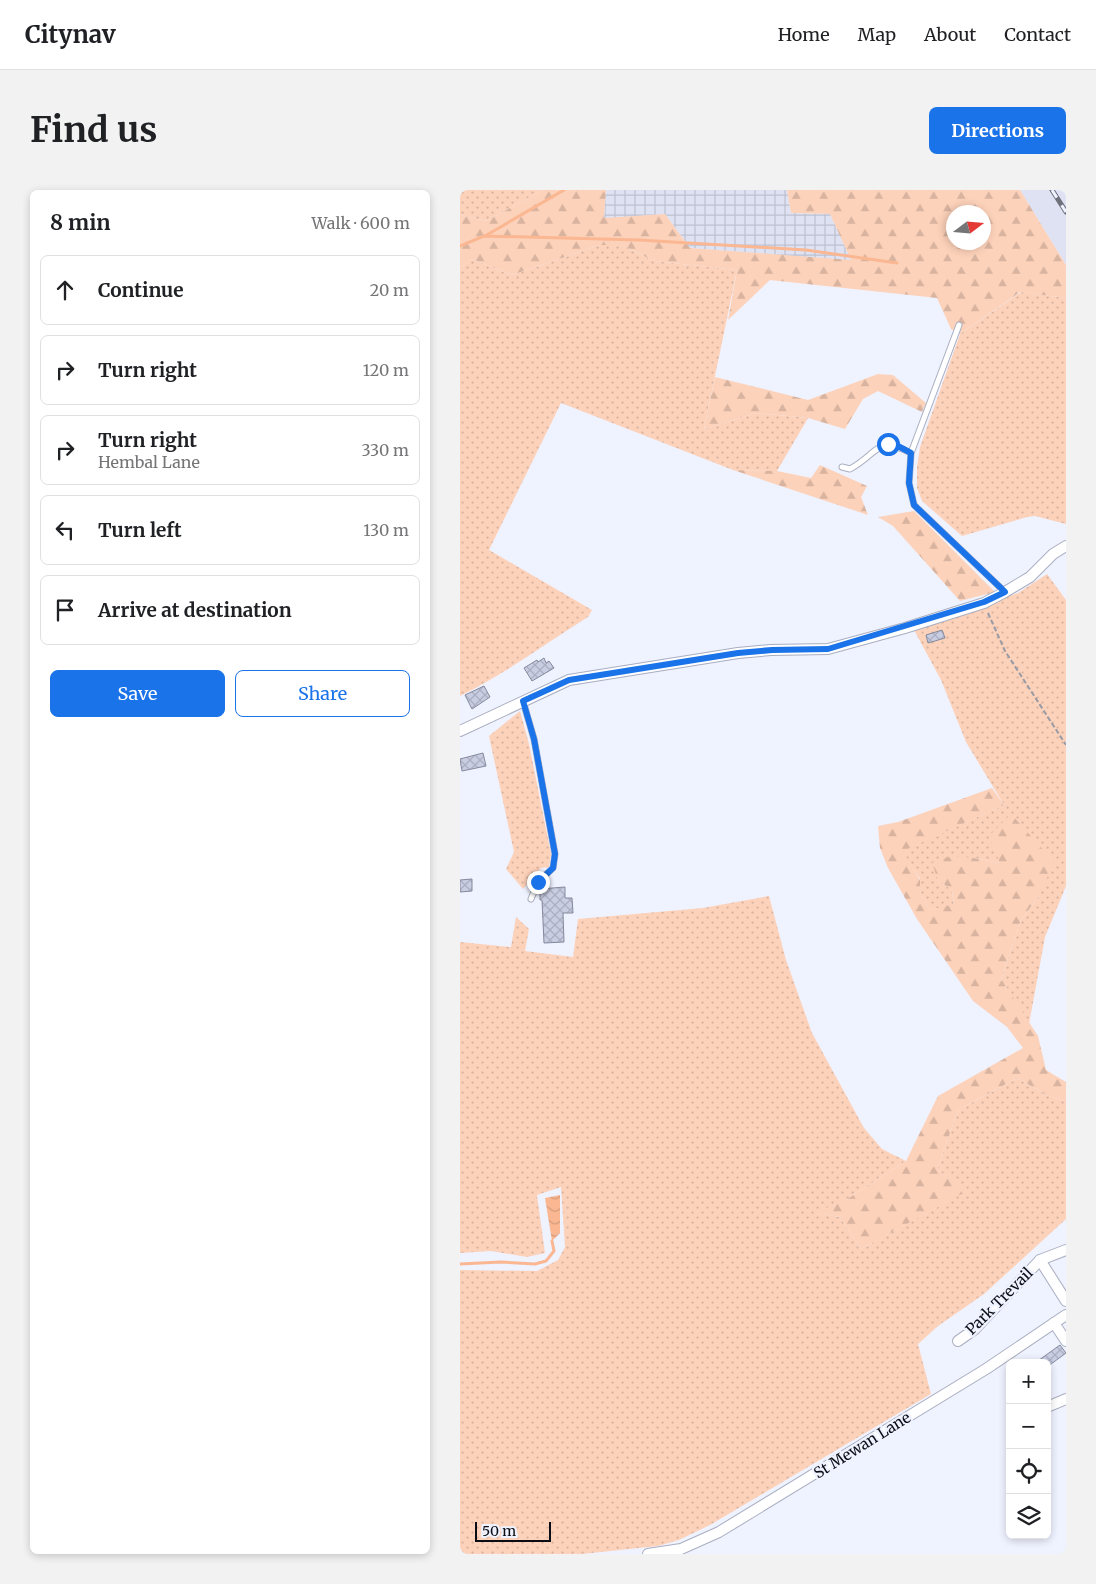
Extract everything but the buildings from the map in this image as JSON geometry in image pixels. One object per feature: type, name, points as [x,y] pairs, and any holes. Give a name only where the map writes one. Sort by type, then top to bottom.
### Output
[{"type":"street","points":[[460,731],[569,680],[738,653],[828,649],[984,602],[1030,577],[1053,554],[1066,546]]},
{"type":"street","name":"Park Trevail","points":[[958,1341],[975,1329],[1040,1260],[1066,1250]]},
{"type":"street","name":"Park Trevail","points":[[1040,1260],[1066,1300]]},
{"type":"street","name":"St Mewan Lane","points":[[648,1554],[681,1549],[719,1532],[986,1369],[1066,1314]]},
{"type":"street","points":[[1054,1323],[1066,1341]]},
{"type":"street","points":[[1051,1405],[1066,1399]]},
{"type":"lane","points":[[959,325],[911,453],[909,483],[914,505],[1005,592]]},
{"type":"lane","points":[[842,467],[850,469],[888,444],[896,445],[911,453]]},
{"type":"lane","points":[[523,701],[534,739],[555,854],[553,868],[538,882],[531,899]]},
{"type":"path","points":[[986,606],[1005,651],[1066,745]]},
{"type":"shaded area","points":[[606,190],[787,190],[791,213],[830,214],[852,261],[690,248],[665,214],[604,219]]},
{"type":"shaded area","points":[[1020,190],[1066,190],[1066,265]]},
{"type":"green space","points":[[460,190],[543,190],[486,221],[460,215]]},
{"type":"green space","points":[[543,190],[606,190],[604,218],[665,214],[690,248],[851,260],[830,214],[791,213],[787,190],[1020,190],[1066,265],[1066,298],[1020,292],[960,334],[951,329],[937,298],[770,280],[728,320],[737,270],[654,261],[622,245],[600,245],[512,275],[472,259],[460,268],[460,215],[486,221]]},
{"type":"green space","points":[[600,245],[622,245],[654,261],[737,270],[704,429],[756,413],[808,418],[777,471],[733,470],[561,403],[489,550],[592,610],[588,617],[493,678],[460,696],[460,268],[472,259],[512,275]]},
{"type":"green space","points":[[1021,292],[1066,298],[1066,524],[1035,516],[962,536],[922,501],[917,488],[917,467],[920,447],[960,334]]},
{"type":"green space","points":[[878,374],[893,375],[926,403],[922,412],[878,391],[863,399],[845,429],[808,418],[756,413],[704,429],[715,377],[808,400]]},
{"type":"green space","points":[[820,465],[867,486],[861,497],[868,515],[733,470],[777,471],[811,478]]},
{"type":"green space","points":[[914,511],[995,592],[960,601],[893,526],[878,517]]},
{"type":"green space","points":[[1047,574],[1066,600],[1066,886],[1045,937],[1029,1024],[1001,979],[1021,920],[1039,896],[1000,863],[974,858],[938,880],[952,890],[954,905],[930,910],[920,892],[920,879],[902,851],[1004,805],[966,742],[941,680],[914,630],[1018,593]]},
{"type":"green space","points":[[520,711],[529,744],[551,854],[549,867],[541,868],[523,889],[506,869],[514,852],[489,736]]},
{"type":"green space","points":[[992,788],[1004,805],[903,851],[920,880],[920,892],[930,910],[954,904],[952,890],[938,880],[932,863],[948,857],[957,857],[1000,863],[989,836],[1011,814],[1054,862],[1039,896],[1021,920],[1001,979],[1038,1036],[1046,1070],[1066,1082],[1066,1102],[1047,1095],[1017,1078],[958,1110],[937,1170],[969,1190],[861,1249],[840,1217],[815,1213],[849,1198],[906,1161],[938,1096],[1023,1048],[1007,1027],[973,1001],[917,919],[888,868],[880,848],[878,826],[898,822]]},
{"type":"green space","points":[[769,896],[786,960],[812,1033],[864,1128],[882,1149],[906,1161],[849,1198],[817,1213],[840,1217],[861,1249],[968,1190],[937,1170],[958,1110],[1017,1078],[1047,1095],[1066,1102],[1066,1219],[984,1294],[938,1326],[918,1344],[931,1394],[710,1525],[679,1540],[658,1546],[582,1554],[460,1554],[460,1270],[537,1271],[558,1260],[565,1247],[561,1187],[537,1195],[545,1253],[527,1257],[491,1251],[460,1253],[460,942],[511,947],[516,917],[529,929],[525,951],[573,957],[578,919],[703,908]]},
{"type":"water","points":[[560,1195],[560,1233],[552,1241],[545,1198]]},
{"type":"waterway","points":[[485,236],[564,190]]},
{"type":"waterway","points":[[460,246],[484,236],[639,240],[806,250],[897,263]]},
{"type":"waterway","points":[[460,1264],[501,1262],[535,1264],[546,1261],[554,1251],[552,1241]]},
{"type":"railway","points":[[1052,190],[1066,212]]},
{"type":"route","points":[[538,882],[553,868],[555,854],[534,739],[523,701],[569,680],[738,653],[828,649],[905,628],[984,602],[1005,592],[914,505],[909,483],[911,453],[896,445],[888,444]]}]
